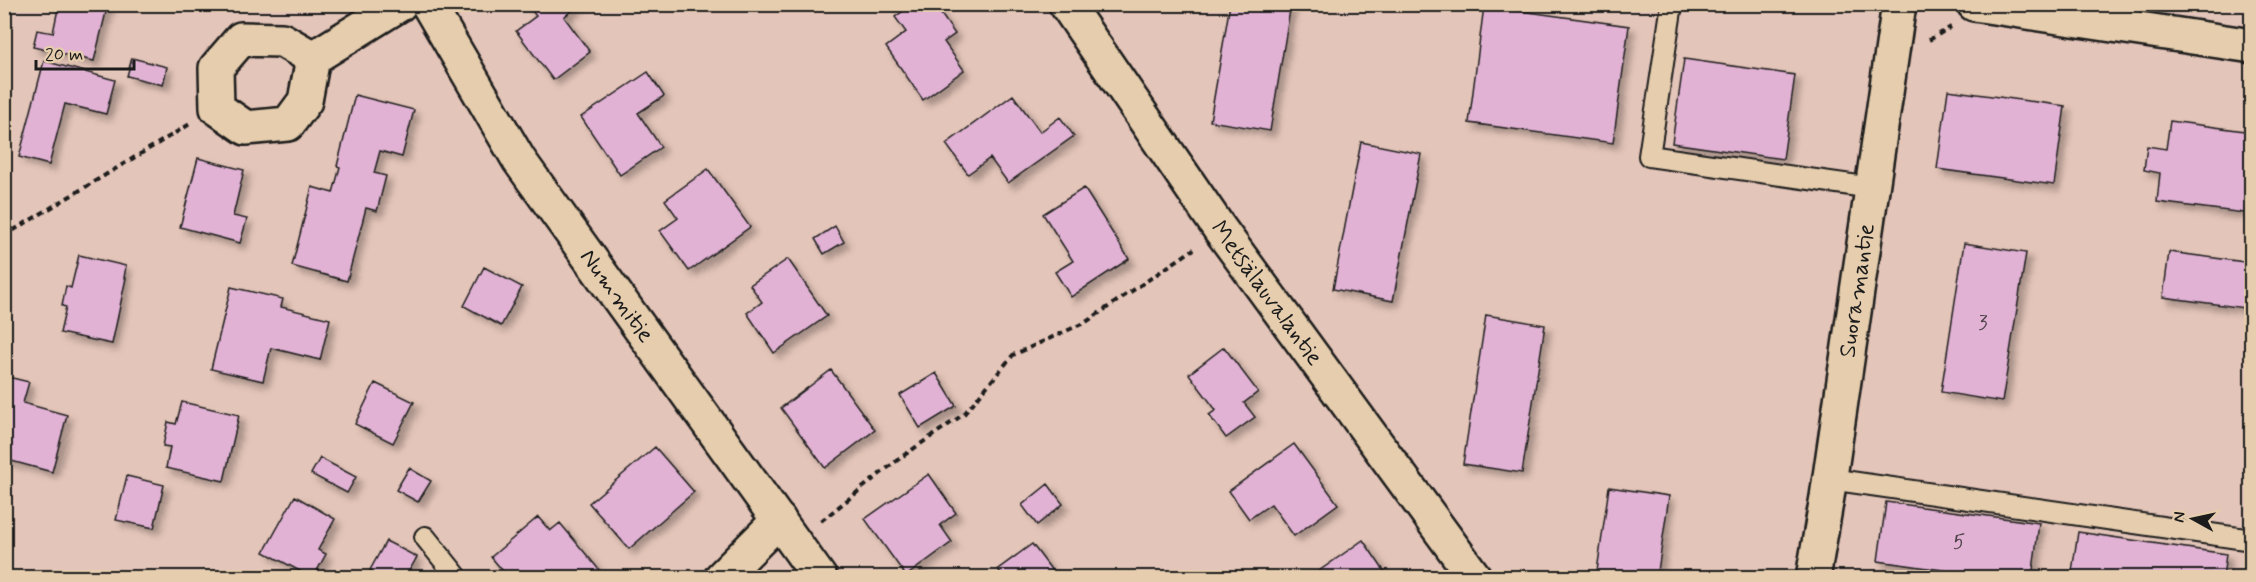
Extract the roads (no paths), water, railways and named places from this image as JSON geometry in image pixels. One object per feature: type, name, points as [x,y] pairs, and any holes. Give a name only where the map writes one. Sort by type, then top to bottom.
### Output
[{"type":"street","points":[[313,58],[282,40],[241,39],[216,68],[217,108],[246,128],[288,124],[306,101],[313,58],[400,4]]},
{"type":"street","name":"Nummitie","points":[[428,4],[519,160],[820,578]]},
{"type":"street","name":"Metsälauvalantie","points":[[1066,4],[1219,228],[1475,578]]},
{"type":"street","name":"Suoramantie","points":[[1813,578],[1830,479],[1899,4]]},
{"type":"street","points":[[1974,4],[2252,46]]},
{"type":"street","points":[[721,578],[786,530]]},
{"type":"lane","points":[[1672,4],[1649,156],[1872,188]]},
{"type":"lane","points":[[1830,479],[2252,540]]},
{"type":"lane","points":[[425,537],[458,578]]}]
